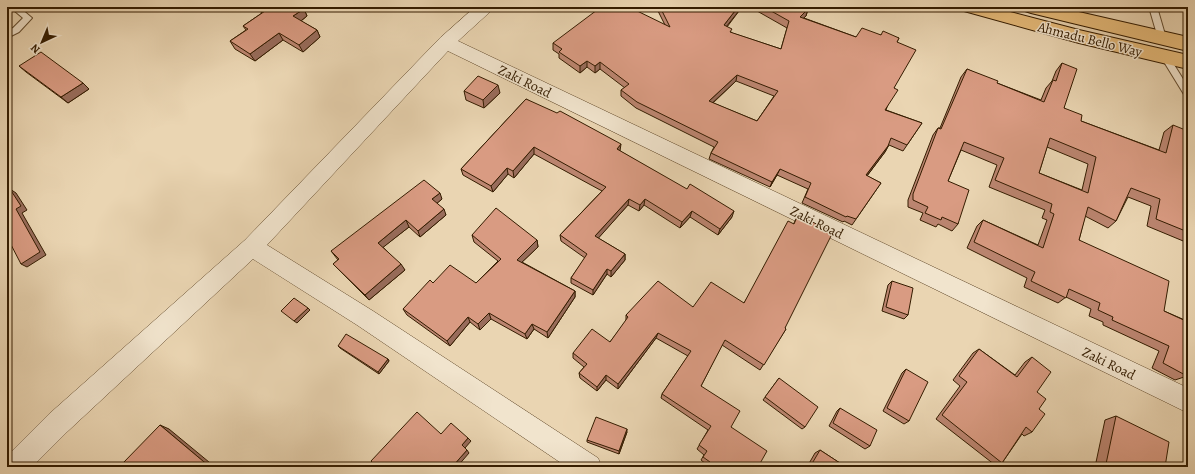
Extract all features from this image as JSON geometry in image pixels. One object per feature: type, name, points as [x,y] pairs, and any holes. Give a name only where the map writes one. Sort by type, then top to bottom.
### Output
[{"type":"main road","name":"Ahmadu Bello Way","points":[[970,7],[1035,26],[1102,43],[1188,62]]},
{"type":"main road","name":"Ahmadu Bello Way","points":[[1031,7],[1188,44]]},
{"type":"street","points":[[14,467],[58,423],[252,248],[446,42],[484,7]]},
{"type":"street","name":"Zaki Road","points":[[446,42],[1188,401]]},
{"type":"street","points":[[252,248],[365,318],[589,467]]},
{"type":"lane","points":[[7,35],[16,30],[28,18],[14,7]]},
{"type":"lane","points":[[1152,7],[1162,38]]},
{"type":"lane","points":[[1165,57],[1188,94]]},
{"type":"building","points":[[260,7],[301,7],[304,9],[293,16],[317,30],[299,45],[279,33],[250,54],[230,41],[248,29],[243,26],[265,11]]},
{"type":"building","points":[[601,7],[629,7],[670,27],[660,7],[738,7],[724,25],[732,29],[730,32],[781,49],[789,21],[764,7],[805,7],[808,9],[800,17],[856,37],[862,28],[881,35],[883,31],[899,38],[897,42],[916,50],[894,88],[898,90],[885,110],[922,123],[907,145],[891,138],[888,146],[866,175],[881,183],[856,219],[846,217],[805,197],[811,183],[780,169],[772,182],[711,153],[718,142],[637,102],[621,90],[629,84],[600,62],[595,66],[587,61],[580,66],[559,52],[562,49],[553,43]],"holes":[[[737,75],[778,91],[757,121],[709,101]]]},
{"type":"building","points":[[41,52],[83,83],[61,97],[19,66]]},
{"type":"building","points":[[1062,63],[1077,69],[1064,108],[1082,115],[1081,121],[1166,153],[1173,125],[1188,131],[1188,198],[1185,214],[1188,216],[1188,232],[1156,219],[1160,199],[1131,188],[1116,221],[1088,207],[1079,240],[1169,281],[1164,311],[1188,322],[1187,376],[1163,363],[1169,346],[1112,320],[1113,317],[1098,310],[1100,303],[1069,289],[1066,298],[1031,281],[1035,272],[974,242],[983,220],[1043,248],[1054,214],[1050,212],[1052,204],[995,180],[1004,158],[964,142],[948,181],[969,190],[958,224],[942,217],[941,220],[925,213],[928,207],[913,200],[913,194],[938,128],[941,129],[967,69],[1044,102],[1053,80],[1056,81]],"holes":[[[1050,138],[1096,157],[1088,193],[1039,173]]]},
{"type":"building","points":[[478,76],[498,85],[483,100],[464,91]]},
{"type":"building","points":[[526,99],[557,113],[560,111],[621,144],[617,149],[687,189],[690,184],[734,211],[720,229],[692,211],[682,222],[645,199],[640,205],[629,199],[595,236],[625,254],[611,271],[607,269],[593,290],[571,278],[587,254],[560,235],[606,187],[534,147],[513,171],[507,168],[491,186],[461,169]]},
{"type":"building","points":[[424,180],[440,193],[432,199],[444,209],[418,231],[406,220],[378,243],[401,264],[365,295],[333,264],[339,259],[331,251]]},
{"type":"building","points":[[10,189],[21,206],[16,209],[40,252],[21,264],[7,237],[7,191]]},
{"type":"building","points":[[496,208],[537,240],[517,260],[575,291],[547,332],[532,324],[525,334],[489,313],[478,324],[468,317],[447,341],[403,309],[430,280],[433,283],[450,265],[476,283],[501,259],[472,235]]},
{"type":"building","points":[[798,215],[833,232],[785,328],[786,329],[764,365],[725,340],[701,386],[740,411],[731,427],[767,451],[758,467],[706,467],[710,462],[703,457],[707,451],[699,445],[711,426],[662,394],[691,351],[658,333],[618,384],[606,375],[597,387],[579,373],[587,364],[573,353],[592,329],[610,342],[628,317],[626,315],[658,281],[693,307],[711,282],[744,303],[788,221],[794,224]]},
{"type":"building","points":[[892,281],[913,288],[908,315],[886,307]]},
{"type":"building","points":[[294,298],[308,308],[294,321],[281,311]]},
{"type":"building","points":[[346,334],[388,359],[378,372],[338,346]]},
{"type":"building","points":[[979,349],[1017,377],[1032,357],[1051,372],[1037,392],[1046,399],[1039,409],[1045,414],[1032,432],[1026,427],[1002,463],[942,415],[967,382],[959,376]]},
{"type":"building","points":[[906,369],[928,382],[909,421],[887,408]]},
{"type":"building","points":[[779,378],[818,407],[805,427],[765,397]]},
{"type":"building","points":[[840,408],[877,430],[870,446],[833,423]]},
{"type":"building","points":[[417,412],[441,434],[451,423],[468,438],[462,445],[467,450],[452,467],[377,467],[371,461]]},
{"type":"building","points":[[1116,416],[1169,442],[1165,467],[1111,467],[1106,464]]},
{"type":"building","points":[[596,417],[627,429],[619,451],[587,440]]},
{"type":"building","points":[[160,425],[210,467],[128,467],[123,463]]},
{"type":"building","points":[[820,450],[846,467],[810,467]]}]
